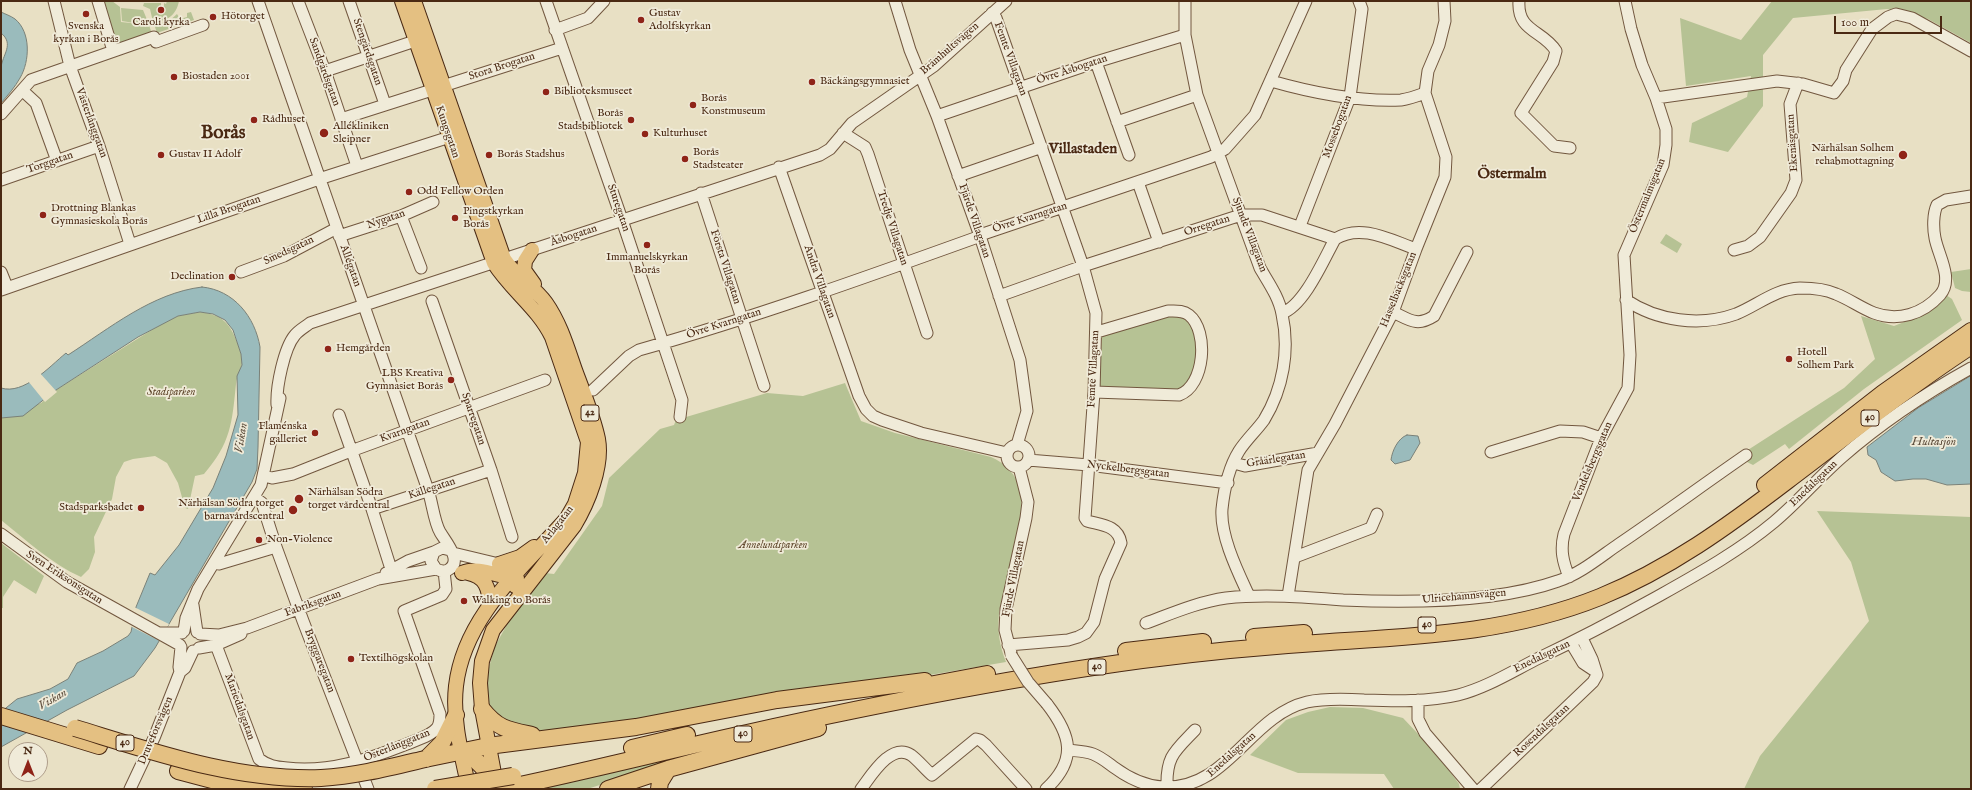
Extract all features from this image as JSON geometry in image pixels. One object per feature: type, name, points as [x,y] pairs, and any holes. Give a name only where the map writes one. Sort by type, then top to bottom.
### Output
[{"type":"highway","points":[[1883,392],[1926,353],[1971,320]]},
{"type":"highway","name":"40","points":[[435,789],[505,785],[744,723],[1168,645],[1280,635],[1449,623],[1506,614],[1572,596],[1635,570],[1671,551],[1701,532],[1772,479],[1883,392],[1971,331]]},
{"type":"highway","name":"40","points":[[966,683],[1053,673],[1186,654],[1449,634],[1536,619],[1573,607],[1639,579],[1677,559],[1707,540],[1935,370],[1971,346]]},
{"type":"highway","points":[[1935,370],[1971,352]]},
{"type":"highway","points":[[177,765],[266,775],[319,778],[357,774],[488,746],[629,728],[777,700],[898,684],[966,683]]},
{"type":"highway","points":[[608,789],[966,683]]},
{"type":"highway","name":"40","points":[[1,706],[99,746],[177,765],[304,789]]},
{"type":"highway","points":[[482,709],[491,720],[501,728],[544,738]]},
{"type":"highway","points":[[425,759],[442,743],[456,715]]},
{"type":"highway","name":"40","points":[[1,716],[51,726],[75,728],[246,789]]},
{"type":"highway","points":[[462,752],[470,755],[505,785]]},
{"type":"highway","points":[[177,765],[220,789]]},
{"type":"highway","points":[[660,789],[660,782],[668,770]]},
{"type":"main road","name":"Kungsgatan","points":[[402,1],[415,41],[438,88]]},
{"type":"main road","name":"Kungsgatan","points":[[414,1],[438,88],[499,261]]},
{"type":"main road","points":[[532,250],[524,270],[538,289],[541,298]]},
{"type":"main road","name":"Arlagatan","points":[[499,261],[541,298],[554,316],[562,332],[598,440],[598,456],[595,476],[584,509],[574,526],[535,574],[493,630],[481,667],[480,684],[482,709],[488,746],[505,785]]},
{"type":"main road","name":"Arlagatan","points":[[469,789],[456,715],[456,687],[462,658],[475,628],[490,605],[567,518],[580,492],[585,473],[588,442],[552,337],[545,322],[502,276],[499,261]]},
{"type":"main road","points":[[499,564],[520,557],[558,528]]},
{"type":"main road","points":[[493,630],[496,621],[514,593],[516,585],[511,571],[499,564]]},
{"type":"main road","points":[[462,573],[468,570],[477,570],[514,578],[535,574]]},
{"type":"main road","points":[[462,573],[476,575],[484,580],[488,586],[490,605]]},
{"type":"street","name":"Västerlånggatan","points":[[54,1],[70,66],[99,146],[130,244]]},
{"type":"street","points":[[98,1],[113,51]]},
{"type":"street","name":"Allégatan","points":[[258,1],[408,430],[440,532],[445,538],[451,552]]},
{"type":"street","name":"Sandgärdsgatan","points":[[298,1],[325,71],[357,166]]},
{"type":"street","name":"Stengärdsgatan","points":[[349,1],[385,104]]},
{"type":"street","name":"Sturegatan","points":[[546,1],[682,400],[680,417]]},
{"type":"street","points":[[555,30],[588,18],[604,1]]},
{"type":"street","name":"Fjärde Villagatan","points":[[895,1],[920,75],[937,116],[980,236],[1020,360],[1026,395],[1026,416],[1017,445]]},
{"type":"street","name":"Brämhultsvägen","points":[[840,137],[852,123],[934,66],[1006,1]]},
{"type":"street","name":"Sjunde Villagatan","points":[[1185,1],[1184,35],[1197,95],[1260,268],[1274,291],[1282,313],[1285,350],[1283,370],[1276,394],[1264,419],[1239,450],[1228,482],[1222,510],[1225,530],[1236,569],[1248,596]]},
{"type":"street","name":"Övre Kvarngatan","points":[[593,390],[629,356],[639,350],[742,318],[904,264],[980,236],[1219,154],[1249,123],[1271,81],[1306,1]]},
{"type":"street","name":"Mossebogatan","points":[[1300,226],[1350,98],[1362,9],[1359,1]]},
{"type":"street","name":"Hasselbacksgatan","points":[[1288,596],[1300,511],[1308,470],[1335,424],[1393,312],[1445,177],[1446,158],[1424,94],[1428,71],[1439,45],[1445,21],[1444,1]]},
{"type":"street","points":[[1519,1],[1519,12],[1522,21],[1530,29],[1551,44],[1556,51],[1553,62],[1521,113],[1554,146],[1570,148]]},
{"type":"street","name":"Östermalmsgatan","points":[[1625,1],[1631,29],[1642,65],[1656,98],[1666,129],[1666,145],[1663,165],[1624,255],[1626,300]]},
{"type":"street","name":"Femte Villagatan","points":[[992,13],[996,18],[1064,208],[1084,266],[1096,313],[1097,332],[1094,392],[1085,518],[1087,521],[1110,527],[1120,537],[1121,543],[1105,579],[1094,622],[1086,633],[1078,638],[1010,650]]},
{"type":"street","points":[[1656,98],[1777,81],[1798,83],[1834,92],[1843,81],[1846,70],[1874,25],[1896,14],[1912,18],[1971,51]]},
{"type":"street","points":[[1,114],[31,80],[154,37],[156,42],[203,25]]},
{"type":"street","name":"Övre Åsbogatan","points":[[937,116],[1096,62],[1184,35]]},
{"type":"street","points":[[325,71],[415,41]]},
{"type":"street","name":"Stora Brogatan","points":[[340,119],[562,48]]},
{"type":"street","points":[[1096,62],[1129,155]]},
{"type":"street","points":[[1271,81],[1311,93],[1350,98],[1402,100],[1424,94]]},
{"type":"street","name":"Ekenäsgatan","points":[[1734,250],[1748,246],[1760,237],[1792,193],[1796,180],[1790,104],[1798,83]]},
{"type":"street","points":[[22,91],[36,102],[57,161]]},
{"type":"street","points":[[1117,122],[1197,95]]},
{"type":"street","name":"Lilla Brogatan","points":[[4,288],[319,178],[454,136]]},
{"type":"street","name":"Åsbogatan","points":[[264,476],[284,376],[284,363],[290,342],[300,330],[307,326],[365,306],[622,221],[701,193],[820,155],[830,149],[840,137]]},
{"type":"street","name":"Tredje Villagatan","points":[[840,137],[865,147],[927,333]]},
{"type":"street","name":"Torggatan","points":[[1,180],[99,146]]},
{"type":"street","points":[[958,176],[1042,147]]},
{"type":"street","name":"Andra Villagatan","points":[[780,167],[859,396],[866,409],[872,416],[921,433],[1007,453]]},
{"type":"street","points":[[1138,182],[1159,242]]},
{"type":"street","name":"Första Villagatan","points":[[701,193],[764,386]]},
{"type":"street","points":[[1626,300],[1645,312],[1664,317],[1676,320],[1705,320],[1737,313],[1780,291],[1800,288],[1828,291],[1874,313],[1890,317],[1914,314],[1926,308],[1941,294],[1945,288],[1946,275],[1934,235],[1934,211],[1937,205],[1946,200],[1971,196]]},
{"type":"street","name":"Nygatan","points":[[338,232],[401,216],[432,202]]},
{"type":"street","name":"Orregatan","points":[[999,296],[1084,266],[1241,216],[1262,215],[1300,226],[1335,239]]},
{"type":"street","points":[[401,216],[421,268]]},
{"type":"street","points":[[1282,313],[1294,306],[1311,282],[1335,239],[1351,232],[1360,231],[1380,236],[1416,249]]},
{"type":"street","name":"Smedsgatan","points":[[241,272],[284,256],[338,232]]},
{"type":"street","points":[[1393,312],[1416,322],[1425,321],[1434,316],[1468,252]]},
{"type":"street","points":[[1,272],[4,288]]},
{"type":"street","name":"Vendelsbergsgatan","points":[[1569,577],[1563,563],[1561,548],[1564,534],[1601,438],[1628,388],[1630,355],[1626,300]]},
{"type":"street","name":"Sparregatan","points":[[432,301],[470,408],[512,537]]},
{"type":"street","points":[[1094,392],[1179,395],[1189,388],[1196,377],[1201,364],[1199,331],[1195,320],[1188,314],[1178,310],[1168,311],[1097,332]]},
{"type":"street","name":"Enedalsgatan","points":[[1068,750],[1094,754],[1136,781],[1171,788],[1193,784],[1217,772],[1278,714],[1299,704],[1311,701],[1332,700],[1418,700],[1459,694],[1480,687],[1582,638],[1676,586],[1733,552],[1772,524],[1864,438],[1922,397],[1971,368]]},
{"type":"street","name":"Kvarngatan","points":[[264,476],[272,478],[293,474],[351,451],[545,380]]},
{"type":"street","points":[[339,415],[391,569]]},
{"type":"street","points":[[1491,452],[1560,431],[1583,432],[1601,438]]},
{"type":"street","points":[[1017,445],[1026,450],[1023,463],[1014,466],[1009,463],[1007,453],[1011,448],[1017,445]]},
{"type":"street","name":"Gråärlegatan","points":[[1234,463],[1245,466],[1318,453]]},
{"type":"street","name":"Ulricehamnsvägen","points":[[1146,623],[1208,601],[1248,596],[1288,596],[1406,601],[1449,600],[1525,591],[1569,577],[1649,524],[1746,455]]},
{"type":"street","name":"Fjärde Villagatan","points":[[1023,463],[1028,502],[1025,524],[1006,609],[1005,630],[1010,650],[1028,682],[1062,723],[1068,750]]},
{"type":"street","name":"Nyckelbergsgatan","points":[[1023,463],[1089,465],[1228,482]]},
{"type":"street","name":"Källegatan","points":[[372,509],[491,470]]},
{"type":"street","points":[[180,646],[179,638],[183,632],[184,624],[192,601],[254,497],[264,476]]},
{"type":"street","name":"Bryggaregatan","points":[[254,497],[262,503],[276,547],[299,609],[367,786]]},
{"type":"street","points":[[1294,557],[1370,528],[1378,514]]},
{"type":"street","name":"Allégatan","points":[[435,551],[440,532]]},
{"type":"street","name":"Sven Eriksonsgatan","points":[[1,534],[67,582],[159,633]]},
{"type":"street","points":[[214,563],[219,564],[276,547]]},
{"type":"street","points":[[451,552],[454,564],[442,570],[431,561],[435,551],[442,548],[451,552],[499,564]]},
{"type":"street","name":"Fabriksgatan","points":[[378,580],[391,569],[435,551]]},
{"type":"street","name":"Fabriksgatan","points":[[198,633],[218,635],[247,628],[378,580],[442,570],[451,573],[462,573]]},
{"type":"street","name":"Österlånggatan","points":[[357,761],[426,736],[436,730],[440,723],[437,706],[404,611],[438,598],[444,593],[446,586],[442,570]]},
{"type":"street","points":[[159,633],[167,640],[187,651],[196,650],[202,641],[198,633],[192,601]]},
{"type":"street","name":"Fabriksgatan","points":[[196,650],[217,649],[242,634],[247,628]]},
{"type":"street","points":[[159,633],[183,632],[192,629],[198,633]]},
{"type":"street","points":[[1582,638],[1592,659],[1595,671]]},
{"type":"street","points":[[1571,643],[1583,663],[1595,671]]},
{"type":"street","name":"Druveforsvägen","points":[[180,646],[180,672]]},
{"type":"street","name":"Mariedalsgatan","points":[[217,649],[259,760],[265,764],[288,768],[307,770],[335,768]]},
{"type":"street","name":"Druveforsvägen","points":[[130,789],[154,738],[180,672],[185,668],[196,650]]},
{"type":"street","name":"Rosendalsgatan","points":[[1481,789],[1594,682],[1597,675],[1595,671]]},
{"type":"street","points":[[1418,700],[1418,718],[1425,733],[1473,789]]},
{"type":"street","points":[[1171,788],[1168,764],[1170,758],[1194,730]]},
{"type":"street","points":[[860,789],[889,755],[903,752],[910,755],[932,775],[976,739],[980,740],[986,745],[1026,789]]},
{"type":"street","points":[[1046,789],[1056,779],[1063,767],[1068,750]]},
{"type":"street","points":[[335,768],[357,761]]},
{"type":"street","name":"Bryggaregatan","points":[[335,768],[345,770],[367,786]]},
{"type":"green space","points":[[102,1],[112,1],[120,7],[121,22],[149,25],[152,34],[116,47]]},
{"type":"green space","points":[[167,1],[179,1],[176,10],[167,19],[153,22],[150,9],[143,6],[144,3],[161,3],[161,7],[158,7],[157,13],[164,14],[164,3],[166,4]]},
{"type":"green space","points":[[1772,1],[1971,1],[1971,43],[1928,19],[1887,9],[1793,18],[1763,55],[1763,106],[1728,152],[1689,142],[1692,123],[1747,97],[1751,76],[1686,86],[1680,18],[1741,40]]},
{"type":"green space","points":[[121,8],[143,10],[148,22],[134,23],[122,21]]},
{"type":"green space","points":[[191,12],[194,20],[157,33],[154,24],[168,22],[177,14],[180,19],[187,17],[187,13]]},
{"type":"green space","points":[[1666,234],[1682,244],[1677,253],[1660,243]]},
{"type":"green space","points":[[1971,269],[1971,292],[1962,291],[1955,288],[1951,272]]},
{"type":"green space","points":[[1946,295],[1952,299],[1962,320],[1864,389],[1789,449],[1785,444],[1753,465],[1737,457],[1844,388],[1875,359],[1861,316],[1894,326],[1922,315]]},
{"type":"green space","name":"Stadsparken","points":[[200,312],[214,315],[228,325],[234,335],[241,355],[242,363],[237,381],[229,432],[220,452],[204,474],[195,476],[188,509],[185,508],[178,483],[167,463],[155,456],[133,459],[124,462],[116,477],[112,499],[94,537],[95,552],[89,569],[81,577],[70,572],[50,559],[1,520],[1,418],[41,403],[56,390],[161,324],[178,316]]},
{"type":"green space","points":[[1178,313],[1193,323],[1199,363],[1184,390],[1099,390],[1102,334]]},
{"type":"green space","name":"Annelundsparken","points":[[845,383],[861,421],[895,433],[991,457],[1006,466],[1016,479],[1022,502],[1021,517],[998,620],[1002,651],[1006,662],[574,730],[534,731],[500,720],[490,707],[488,700],[488,671],[495,646],[509,621],[545,573],[554,574],[602,506],[609,478],[660,429],[674,425],[676,420],[767,393],[803,396]]},
{"type":"green space","points":[[1817,511],[1971,517],[1971,789],[1744,789],[1760,756],[1869,621],[1851,562]]},
{"type":"green space","points":[[1,543],[44,576],[36,594],[14,580],[3,597],[3,608],[1,608]]},
{"type":"green space","points":[[1330,707],[1363,708],[1403,718],[1438,755],[1459,784],[1460,789],[1394,789],[1384,774],[1298,773],[1250,755],[1286,720],[1308,712]]},
{"type":"green space","points":[[752,738],[587,789],[531,789]]},
{"type":"water","points":[[1,12],[15,19],[24,31],[27,55],[26,63],[20,78],[1,103],[1,68],[7,50],[7,41],[1,33]]},
{"type":"water","name":"Viskan","points":[[202,287],[224,293],[233,299],[248,316],[257,336],[260,347],[258,447],[257,469],[252,482],[155,648],[134,676],[67,710],[1,747],[1,712],[17,699],[50,689],[68,679],[77,663],[103,651],[128,636],[131,632],[136,607],[150,573],[155,575],[179,545],[213,488],[226,456],[238,415],[237,376],[242,365],[241,354],[233,330],[225,320],[213,314],[200,312],[178,316],[138,337],[56,390],[23,416],[1,418],[1,388],[10,389],[27,384],[66,353],[68,355],[132,313],[166,296]]},
{"type":"water","name":"Hultasjön","points":[[1971,376],[1971,484],[1947,485],[1926,479],[1895,481],[1881,472],[1876,460],[1868,455],[1867,447],[1918,408]]},
{"type":"water","points":[[1407,435],[1418,436],[1420,443],[1410,460],[1395,464],[1391,460],[1394,449],[1398,442]]},
{"type":"pier","points":[[39,372],[57,392],[45,402],[28,381]]},
{"type":"pier","points":[[134,607],[169,624],[160,641],[130,626]]},
{"type":"place","name":"Caroli kyrka","points":[[161,10]]},
{"type":"place","name":"Svenska kyrkan i Borås","points":[[86,14]]},
{"type":"place","name":"Hötorget","points":[[213,17]]},
{"type":"place","name":"Gustav Adolfskyrkan","points":[[641,20]]},
{"type":"place","name":"Biostaden 2001","points":[[174,77]]},
{"type":"place","name":"Bäckängsgymnasiet","points":[[812,82]]},
{"type":"place","name":"Biblioteksmuseet","points":[[546,92]]},
{"type":"place","name":"Borås Konstmuseum","points":[[693,105]]},
{"type":"place","name":"Rådhuset","points":[[254,120]]},
{"type":"place","name":"Borås Stadsbibliotek","points":[[631,120]]},
{"type":"place","name":"Allékliniken Sleipner","points":[[324,133]]},
{"type":"place","name":"Kulturhuset","points":[[645,134]]},
{"type":"place","name":"Gustav II Adolf","points":[[161,155]]},
{"type":"place","name":"Borås Stadshus","points":[[489,155]]},
{"type":"place","name":"Närhälsan Solhem rehabmottagning","points":[[1903,155]]},
{"type":"place","name":"Borås Stadsteater","points":[[685,159]]},
{"type":"place","name":"Odd Fellow Orden","points":[[409,192]]},
{"type":"place","name":"Drottning Blankas Gymnasieskola Borås","points":[[43,215]]},
{"type":"place","name":"Pingstkyrkan Borås","points":[[455,218]]},
{"type":"place","name":"Immanuelskyrkan Borås","points":[[647,245]]},
{"type":"place","name":"Declination","points":[[232,277]]},
{"type":"place","name":"Hemgården","points":[[328,349]]},
{"type":"place","name":"Hotell Solhem Park","points":[[1789,359]]},
{"type":"place","name":"LBS Kreativa Gymnasiet Borås","points":[[451,380]]},
{"type":"place","name":"Flaménska galleriet","points":[[315,433]]},
{"type":"place","name":"Närhälsan Södra torget vårdcentral","points":[[299,499]]},
{"type":"place","name":"Stadsparksbadet","points":[[141,508]]},
{"type":"place","name":"Närhälsan Södra torget barnavårdscentral","points":[[293,510]]},
{"type":"place","name":"Non-Violence","points":[[259,540]]},
{"type":"place","name":"Walking to Borås","points":[[464,601]]},
{"type":"place","name":"Textilhögskolan","points":[[351,659]]},
{"type":"district","name":"Borås","points":[[223,134]]},
{"type":"district","name":"Villastaden","points":[[1083,150]]},
{"type":"district","name":"Östermalm","points":[[1512,175]]}]
